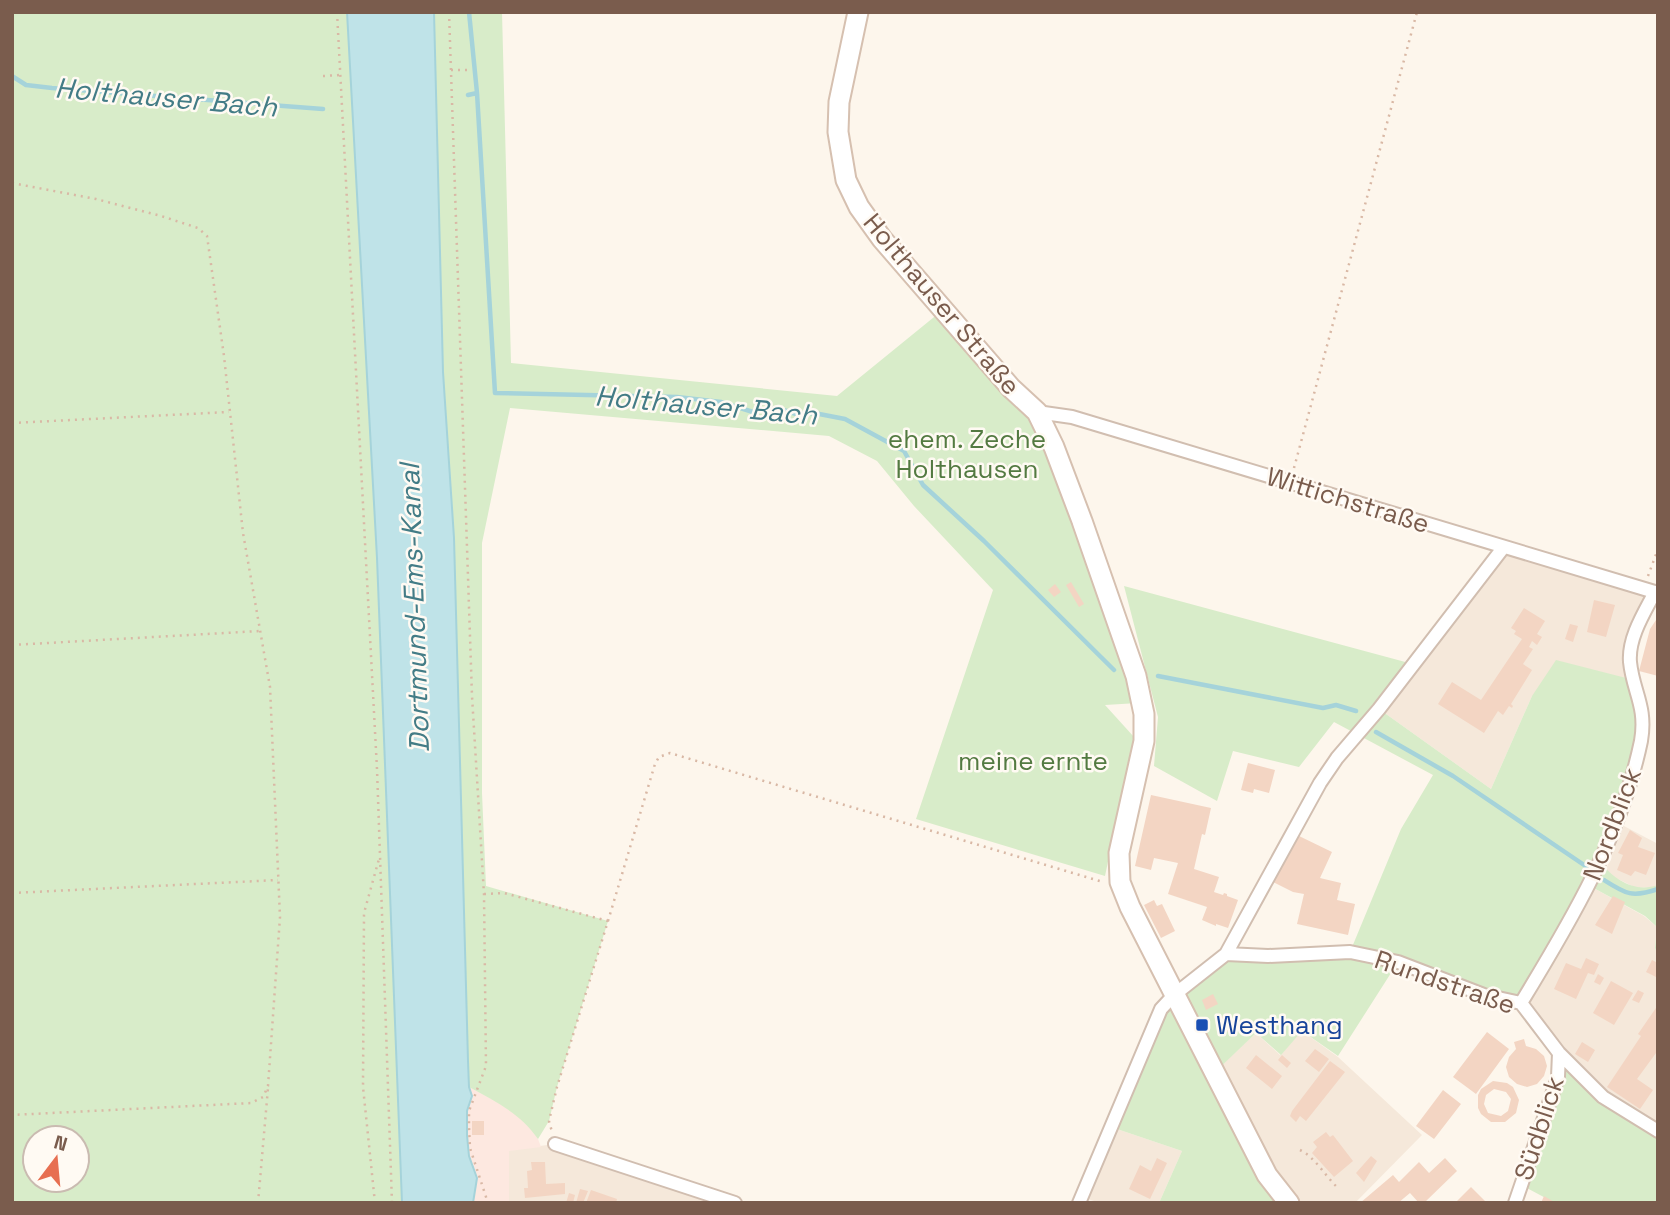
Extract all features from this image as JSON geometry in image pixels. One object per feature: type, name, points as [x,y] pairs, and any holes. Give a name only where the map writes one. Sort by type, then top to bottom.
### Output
[{"type":"street","name":"Holthauser Straße","points":[[858,12],[839,102],[838,132],[846,180],[859,207],[882,240],[1011,388],[1037,412],[1054,447],[1112,603],[1136,676],[1144,714],[1144,741],[1119,853],[1121,882],[1130,907],[1266,1175],[1289,1203]]},
{"type":"street","name":"Wittichstraße","points":[[1037,412],[1072,417],[1652,591]]},
{"type":"street","points":[[1079,1203],[1161,1009],[1174,995],[1226,954],[1336,758],[1387,699],[1503,548]]},
{"type":"street","name":"Nordblick","points":[[1521,1003],[1592,881],[1616,823],[1635,762],[1642,726],[1642,703],[1630,660],[1637,626],[1652,591]]},
{"type":"street","name":"Rundstraße","points":[[1226,954],[1268,956],[1350,952],[1398,962],[1484,995],[1521,1003],[1559,1053],[1603,1097],[1658,1131]]},
{"type":"street","name":"Südblick","points":[[1515,1203],[1558,1077],[1559,1053]]},
{"type":"street","points":[[555,1144],[735,1203]]},
{"type":"path","points":[[337,12],[380,856],[392,1203]]},
{"type":"path","points":[[449,12],[472,696],[484,894],[486,1066],[469,1111],[469,1127],[470,1149],[488,1203]]},
{"type":"path","points":[[1291,482],[1417,12]]},
{"type":"path","points":[[451,70],[468,69]]},
{"type":"path","points":[[323,76],[341,75]]},
{"type":"path","points":[[12,183],[84,196],[161,216],[198,228],[207,236],[224,356],[243,533],[270,687],[280,917],[258,1203]]},
{"type":"path","points":[[12,423],[229,412]]},
{"type":"path","points":[[1652,591],[1658,549]]},
{"type":"path","points":[[12,645],[261,631]]},
{"type":"path","points":[[555,1144],[549,1121],[557,1087],[659,757],[670,753],[1104,882],[1121,882]]},
{"type":"path","points":[[375,1203],[363,1087],[364,913],[380,856]]},
{"type":"path","points":[[12,893],[278,880]]},
{"type":"path","points":[[484,894],[505,893],[608,921]]},
{"type":"path","points":[[12,1115],[251,1103],[263,1097],[268,1086]]},
{"type":"path","points":[[1300,1150],[1307,1153],[1338,1188]]},
{"type":"shaded area","points":[[1503,548],[1655,592],[1658,584],[1658,593],[1637,626],[1634,680],[1532,696],[1491,789],[1379,709]]},
{"type":"shaded area","points":[[1624,826],[1658,844],[1658,885],[1650,888],[1634,887],[1610,875],[1606,869]]},
{"type":"shaded area","points":[[1590,886],[1644,916],[1657,927],[1655,948],[1658,955],[1658,1131],[1613,1104],[1521,1003]]},
{"type":"shaded area","points":[[1302,1031],[1338,1057],[1422,1135],[1355,1203],[1289,1203],[1213,1073],[1256,1033],[1280,1055]]},
{"type":"shaded area","points":[[469,1087],[510,1109],[531,1128],[541,1147],[509,1151],[509,1203],[473,1203],[477,1178],[469,1156],[467,1135],[467,1111],[472,1096]]},
{"type":"shaded area","points":[[1114,1128],[1182,1151],[1159,1203],[1100,1203],[1082,1197]]},
{"type":"shaded area","points":[[555,1144],[735,1203],[509,1203],[509,1150]]},
{"type":"green space","points":[[12,12],[347,12],[377,558],[402,1203],[12,1203]]},
{"type":"green space","points":[[434,12],[502,12],[511,363],[837,396],[939,313],[1034,416],[1077,522],[1138,703],[1105,705],[1134,737],[1105,876],[916,819],[993,590],[914,506],[877,461],[829,436],[510,408],[482,543],[482,793],[486,886],[608,921],[549,1121],[538,1139],[516,1115],[469,1087],[454,538],[443,372]]},
{"type":"green space","points":[[1124,586],[1409,663],[1379,709],[1491,789],[1532,696],[1556,660],[1634,680],[1642,726],[1601,863],[1626,883],[1641,887],[1658,885],[1658,955],[1655,948],[1657,927],[1645,916],[1590,886],[1521,1003],[1398,962],[1338,1056],[1302,1031],[1281,1055],[1256,1033],[1213,1074],[1289,1203],[1159,1203],[1182,1151],[1114,1128],[1161,1009],[1226,954],[1350,952],[1401,829],[1433,775],[1334,722],[1299,767],[1233,751],[1217,801],[1154,766],[1158,717]]},
{"type":"green space","points":[[1559,1053],[1580,1075],[1658,1131],[1658,1203],[1555,1203],[1521,1185]]},
{"type":"water","name":"Dortmund-Ems-Kanal","points":[[347,12],[434,12],[443,372],[454,538],[468,1061],[472,1096],[467,1111],[467,1135],[469,1156],[477,1178],[473,1203],[402,1203],[377,558]]},
{"type":"building","points":[[1071,582],[1084,604],[1079,607],[1066,585]]},
{"type":"building","points":[[1055,584],[1061,592],[1054,597],[1048,590]]},
{"type":"building","points":[[1594,600],[1615,605],[1606,637],[1587,632]]},
{"type":"building","points":[[1524,608],[1545,621],[1537,634],[1542,637],[1537,645],[1532,641],[1529,647],[1533,649],[1523,664],[1532,670],[1511,704],[1512,708],[1509,706],[1503,715],[1498,711],[1484,733],[1438,704],[1452,682],[1481,700],[1522,639],[1514,634],[1516,631],[1511,628]]},
{"type":"building","points":[[1658,617],[1658,676],[1639,671],[1650,629]]},
{"type":"building","points":[[1570,624],[1578,626],[1573,642],[1565,639]]},
{"type":"building","points":[[1248,763],[1275,770],[1269,793],[1254,789],[1253,793],[1241,790]]},
{"type":"building","points":[[1151,795],[1211,808],[1194,869],[1219,877],[1214,892],[1227,894],[1238,900],[1228,928],[1202,920],[1207,907],[1168,894],[1178,863],[1154,858],[1151,870],[1135,866]]},
{"type":"building","points":[[1630,830],[1642,838],[1638,847],[1655,853],[1646,875],[1635,871],[1631,876],[1617,870],[1623,855],[1618,853]]},
{"type":"building","points":[[1297,835],[1332,852],[1320,878],[1341,883],[1337,900],[1355,904],[1348,935],[1297,924],[1304,894],[1293,892],[1273,882]]},
{"type":"building","points":[[1613,896],[1625,902],[1612,934],[1595,925]]},
{"type":"building","points":[[1154,900],[1157,906],[1162,904],[1175,931],[1161,938],[1144,905]]},
{"type":"building","points":[[1586,958],[1599,964],[1594,975],[1588,973],[1576,999],[1554,989],[1566,963],[1581,969]]},
{"type":"building","points":[[1652,960],[1658,963],[1658,978],[1646,972]]},
{"type":"building","points":[[1598,974],[1604,978],[1600,985],[1594,982]]},
{"type":"building","points":[[1611,981],[1633,993],[1614,1025],[1593,1013]]},
{"type":"building","points":[[1638,990],[1644,993],[1639,1003],[1632,1000]]},
{"type":"building","points":[[1213,994],[1218,1004],[1206,1010],[1202,1000]]},
{"type":"building","points":[[1658,1005],[1658,1055],[1656,1053],[1637,1079],[1653,1090],[1640,1109],[1607,1087]]},
{"type":"building","points":[[1227,1013],[1237,1024],[1227,1032],[1217,1021]]},
{"type":"building","points":[[1487,1032],[1509,1049],[1476,1094],[1453,1077]]},
{"type":"building","points":[[1524,1039],[1526,1046],[1536,1049],[1544,1056],[1547,1066],[1544,1076],[1537,1084],[1527,1087],[1517,1084],[1509,1077],[1506,1067],[1509,1057],[1516,1049],[1514,1042]]},
{"type":"building","points":[[1582,1042],[1595,1050],[1588,1062],[1575,1054]]},
{"type":"building","points":[[1315,1049],[1329,1059],[1319,1072],[1305,1061]]},
{"type":"building","points":[[1256,1055],[1282,1076],[1272,1089],[1246,1068]]},
{"type":"building","points":[[1282,1055],[1291,1063],[1287,1068],[1278,1060]]},
{"type":"building","points":[[1330,1061],[1345,1072],[1306,1121],[1300,1116],[1296,1122],[1290,1116],[1292,1111]]},
{"type":"building","points":[[1493,1081],[1507,1083],[1513,1087],[1519,1100],[1516,1113],[1505,1122],[1491,1122],[1478,1108],[1481,1089]],"holes":[[[1494,1089],[1506,1092],[1511,1099],[1508,1111],[1501,1116],[1488,1113],[1484,1104],[1486,1095]]]},
{"type":"building","points":[[1443,1090],[1461,1104],[1434,1139],[1416,1126]]},
{"type":"building","points":[[472,1121],[484,1121],[484,1135],[472,1135]]},
{"type":"building","points":[[1326,1132],[1330,1137],[1333,1135],[1353,1161],[1334,1177],[1312,1153],[1317,1147],[1313,1142]]},
{"type":"building","points":[[1371,1156],[1377,1161],[1364,1182],[1356,1173]]},
{"type":"building","points":[[1157,1158],[1167,1163],[1150,1199],[1129,1189],[1140,1165],[1151,1171]]},
{"type":"building","points":[[1445,1158],[1457,1171],[1424,1203],[1419,1203],[1410,1193],[1398,1203],[1360,1203],[1393,1175],[1399,1182],[1419,1162],[1429,1173]]},
{"type":"building","points":[[531,1162],[545,1162],[546,1184],[565,1183],[565,1194],[525,1198],[524,1188],[528,1188],[527,1171],[532,1170]]},
{"type":"building","points":[[1471,1187],[1487,1203],[1455,1203]]},
{"type":"building","points":[[580,1189],[588,1191],[583,1203],[576,1203]]},
{"type":"building","points":[[591,1190],[617,1199],[616,1203],[586,1203]]},
{"type":"building","points":[[569,1193],[575,1195],[573,1203],[566,1203]]},
{"type":"building","points":[[1544,1196],[1556,1203],[1541,1203]]},
{"type":"waterway","points":[[468,95],[477,93],[469,12]]},
{"type":"waterway","name":"Holthauser Bach","points":[[12,76],[26,85],[52,88],[323,109]]},
{"type":"waterway","name":"Holthauser Bach","points":[[477,93],[495,393],[677,397],[721,402],[753,412],[777,408],[796,414],[814,413],[845,419],[904,451],[923,485],[984,541],[1114,670]]},
{"type":"waterway","name":"Holthauser Bach","points":[[1158,676],[1323,708],[1336,705],[1356,711]]},
{"type":"waterway","name":"Holthauser Bach","points":[[1376,732],[1453,776],[1587,867]]},
{"type":"waterway","name":"Holthauser Bach","points":[[1604,880],[1618,889],[1635,894],[1658,889]]},
{"type":"place","name":"Westhang","points":[[1202,1025]]},
{"type":"park label","name":"ehem. Zeche Holthausen","points":[[967,454]]},
{"type":"park label","name":"meine ernte","points":[[1033,761]]}]
